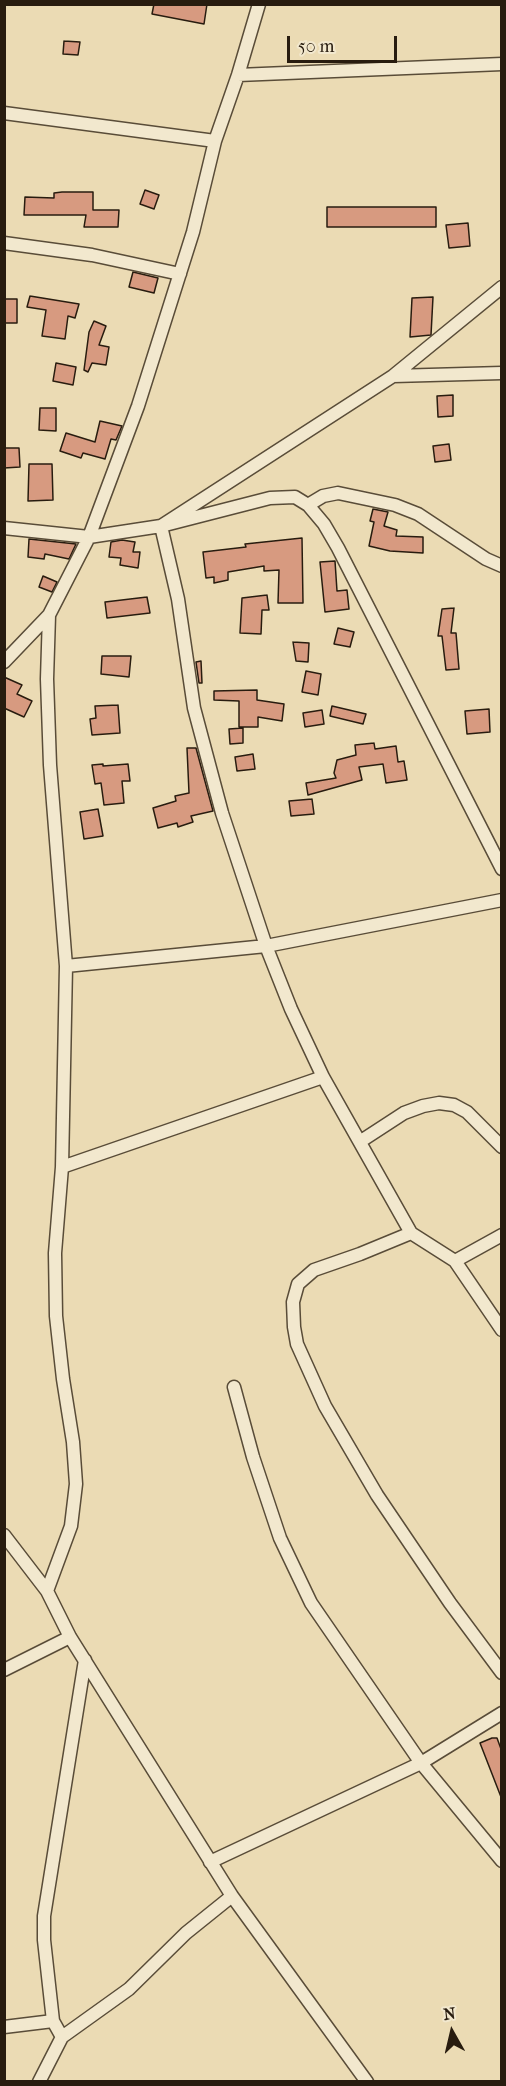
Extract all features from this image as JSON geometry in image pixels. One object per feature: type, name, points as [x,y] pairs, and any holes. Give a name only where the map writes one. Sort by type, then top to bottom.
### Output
[{"type":"street","points":[[4,662],[49,615],[89,537],[138,406],[193,232],[215,141],[259,4]]},
{"type":"street","points":[[238,75],[501,64]]},
{"type":"street","points":[[4,113],[215,141]]},
{"type":"street","points":[[4,243],[92,255],[180,274]]},
{"type":"street","points":[[161,526],[393,376],[501,287]]},
{"type":"street","points":[[393,376],[501,373]]},
{"type":"street","points":[[308,505],[323,496],[338,493],[395,505],[418,514],[486,559],[501,566]]},
{"type":"street","points":[[4,528],[89,537],[161,526],[270,498],[295,497],[308,505],[324,524],[338,548],[501,869]]},
{"type":"street","points":[[161,526],[178,599],[194,708],[222,813],[266,946],[291,1009],[323,1077],[411,1233],[455,1261],[501,1330]]},
{"type":"street","points":[[46,1591],[71,1526],[76,1484],[73,1442],[56,1316],[55,1253],[62,1167],[66,966],[50,765],[47,680],[49,615]]},
{"type":"street","points":[[66,966],[266,946],[501,900]]},
{"type":"street","points":[[62,1167],[323,1077]]},
{"type":"street","points":[[360,1141],[404,1113],[423,1106],[439,1104],[454,1105],[467,1112],[501,1147]]},
{"type":"street","points":[[411,1233],[314,1270],[298,1284],[293,1302],[297,1344],[325,1406],[378,1495],[450,1603],[501,1673]]},
{"type":"street","points":[[455,1261],[501,1235]]},
{"type":"street","points":[[234,1387],[253,1457],[280,1538],[311,1603],[421,1763],[501,1861]]},
{"type":"street","points":[[4,1535],[46,1591],[70,1637],[232,1896],[367,2082]]},
{"type":"street","points":[[4,1670],[70,1637]]},
{"type":"street","points":[[62,2037],[53,2021],[44,1940],[44,1917],[85,1660]]},
{"type":"street","points":[[210,1862],[421,1763],[501,1713]]},
{"type":"street","points":[[39,2082],[62,2037],[129,1989],[186,1934],[232,1896]]},
{"type":"street","points":[[4,2027],[53,2021]]},
{"type":"building","points":[[154,4],[207,4],[204,24],[152,14]]},
{"type":"building","points":[[64,41],[80,42],[78,55],[63,54]]},
{"type":"building","points":[[145,190],[159,195],[154,209],[140,204]]},
{"type":"building","points":[[93,192],[93,210],[119,210],[118,227],[84,227],[86,215],[24,215],[25,197],[54,198],[54,193]]},
{"type":"building","points":[[327,207],[436,207],[436,227],[327,227]]},
{"type":"building","points":[[468,223],[470,246],[449,248],[446,225]]},
{"type":"building","points":[[133,272],[158,278],[154,293],[129,287]]},
{"type":"building","points":[[30,296],[79,304],[75,318],[68,316],[65,339],[42,336],[46,310],[27,307]]},
{"type":"building","points":[[433,297],[431,335],[410,337],[412,298]]},
{"type":"building","points":[[4,299],[17,299],[17,323],[4,323]]},
{"type":"building","points":[[94,321],[106,326],[99,345],[109,347],[106,365],[92,363],[88,372],[84,370],[89,332]]},
{"type":"building","points":[[56,363],[76,367],[73,385],[53,381]]},
{"type":"building","points":[[453,395],[453,416],[438,417],[437,396]]},
{"type":"building","points":[[40,408],[56,408],[56,431],[39,430]]},
{"type":"building","points":[[100,421],[122,426],[116,440],[111,439],[105,459],[83,453],[81,458],[60,451],[66,433],[95,442]]},
{"type":"building","points":[[449,444],[451,460],[435,462],[433,446]]},
{"type":"building","points":[[4,448],[19,448],[20,467],[4,468]]},
{"type":"building","points":[[29,464],[52,464],[53,500],[28,501]]},
{"type":"building","points":[[373,509],[388,512],[384,526],[397,530],[396,536],[423,537],[423,553],[390,551],[369,546],[374,522],[370,521]]},
{"type":"building","points":[[302,538],[303,603],[278,603],[279,570],[264,571],[264,566],[228,572],[228,580],[214,583],[214,577],[206,578],[203,552],[246,547],[245,544]]},
{"type":"building","points":[[29,539],[76,544],[69,559],[45,554],[44,559],[28,557]]},
{"type":"building","points":[[122,540],[135,542],[133,552],[140,552],[138,568],[120,565],[121,558],[109,557],[111,542]]},
{"type":"building","points":[[335,561],[337,591],[347,590],[349,609],[325,612],[320,562]]},
{"type":"building","points":[[43,576],[57,582],[52,592],[39,587]]},
{"type":"building","points":[[267,595],[269,610],[262,610],[261,634],[240,633],[242,598]]},
{"type":"building","points":[[147,597],[150,613],[107,618],[105,602]]},
{"type":"building","points":[[454,608],[451,633],[456,633],[459,669],[446,670],[442,636],[438,636],[442,609]]},
{"type":"building","points":[[338,628],[354,632],[350,647],[334,644]]},
{"type":"building","points":[[293,642],[309,643],[308,662],[296,661]]},
{"type":"building","points":[[102,656],[131,656],[129,677],[101,674]]},
{"type":"building","points":[[201,661],[202,683],[199,683],[196,662]]},
{"type":"building","points":[[306,671],[321,674],[318,695],[302,692]]},
{"type":"building","points":[[4,677],[22,685],[17,694],[32,701],[24,717],[4,708]]},
{"type":"building","points":[[257,690],[257,700],[284,704],[282,721],[258,717],[258,727],[239,727],[239,701],[214,700],[214,691]]},
{"type":"building","points":[[118,705],[120,733],[92,735],[90,719],[96,718],[95,706]]},
{"type":"building","points":[[332,706],[366,714],[363,724],[330,716]]},
{"type":"building","points":[[489,709],[490,732],[467,734],[465,711]]},
{"type":"building","points":[[322,710],[324,724],[305,727],[303,713]]},
{"type":"building","points":[[243,728],[243,743],[230,744],[229,729]]},
{"type":"building","points":[[374,743],[375,749],[396,746],[398,762],[404,761],[407,780],[386,783],[383,764],[359,767],[362,780],[308,795],[306,783],[336,778],[334,773],[337,760],[356,755],[355,745]]},
{"type":"building","points":[[187,748],[196,748],[213,811],[191,816],[193,822],[178,827],[177,823],[158,828],[153,808],[176,801],[175,796],[189,793]]},
{"type":"building","points":[[253,754],[255,769],[237,771],[235,757]]},
{"type":"building","points":[[103,764],[103,766],[128,764],[130,781],[122,781],[124,803],[104,805],[101,783],[95,784],[92,765]]},
{"type":"building","points":[[312,799],[314,814],[291,816],[289,801]]},
{"type":"building","points":[[98,809],[103,836],[84,839],[80,812]]},
{"type":"building","points":[[497,1738],[501,1749],[501,1797],[480,1743]]}]
